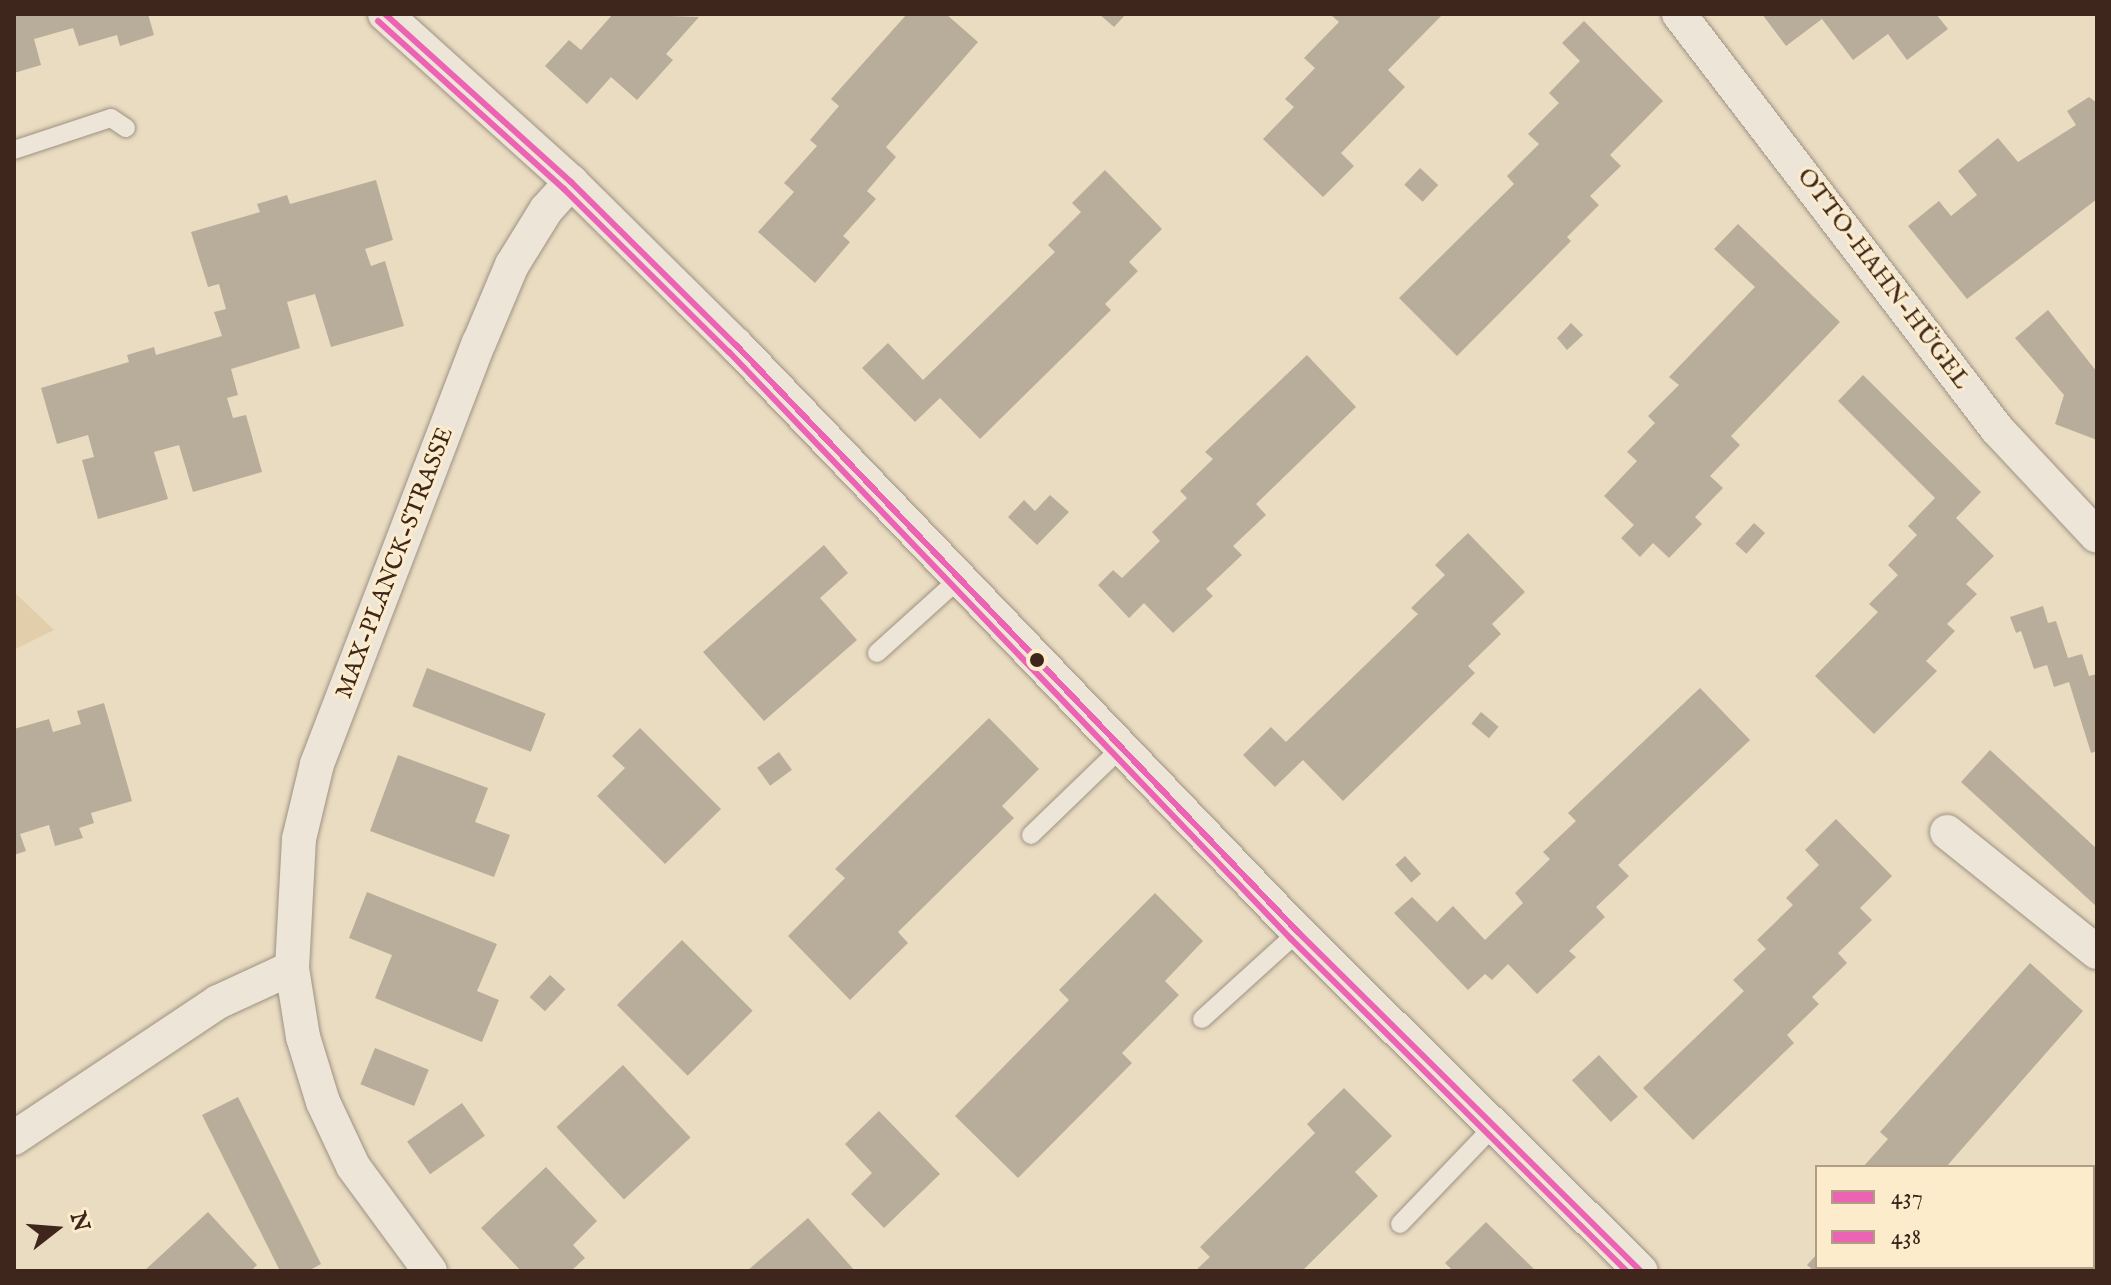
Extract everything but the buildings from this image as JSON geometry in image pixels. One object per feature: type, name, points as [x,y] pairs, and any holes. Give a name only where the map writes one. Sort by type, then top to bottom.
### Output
[{"type":"street","points":[[385,14],[571,182],[736,345],[1298,932],[1492,1128],[1640,1271]]},
{"type":"street","name":"OTTO-HAHN-HÜGEL","points":[[1679,14],[1997,429],[2097,536]]},
{"type":"street","name":"MAX-PLANCK-STRASSE","points":[[430,1271],[353,1166],[323,1102],[303,1037],[292,968],[299,839],[317,764],[506,278],[546,210],[571,182]]},
{"type":"street","points":[[1947,832],[2097,952]]},
{"type":"street","points":[[14,1138],[218,1002],[292,968]]},
{"type":"lane","points":[[14,150],[111,118],[126,128]]},
{"type":"lane","points":[[877,653],[959,579]]},
{"type":"lane","points":[[1031,835],[1120,749]]},
{"type":"lane","points":[[1202,1019],[1298,932]]},
{"type":"lane","points":[[1400,1224],[1492,1128]]},
{"type":"shaded area","points":[[14,592],[54,630],[14,650]]},
{"type":"transit line","name":"437","points":[[385,14],[571,182],[736,345],[1298,932],[1640,1271]]},
{"type":"transit line","name":"438","points":[[378,21],[564,189],[729,352],[1291,939],[1626,1271]]}]
